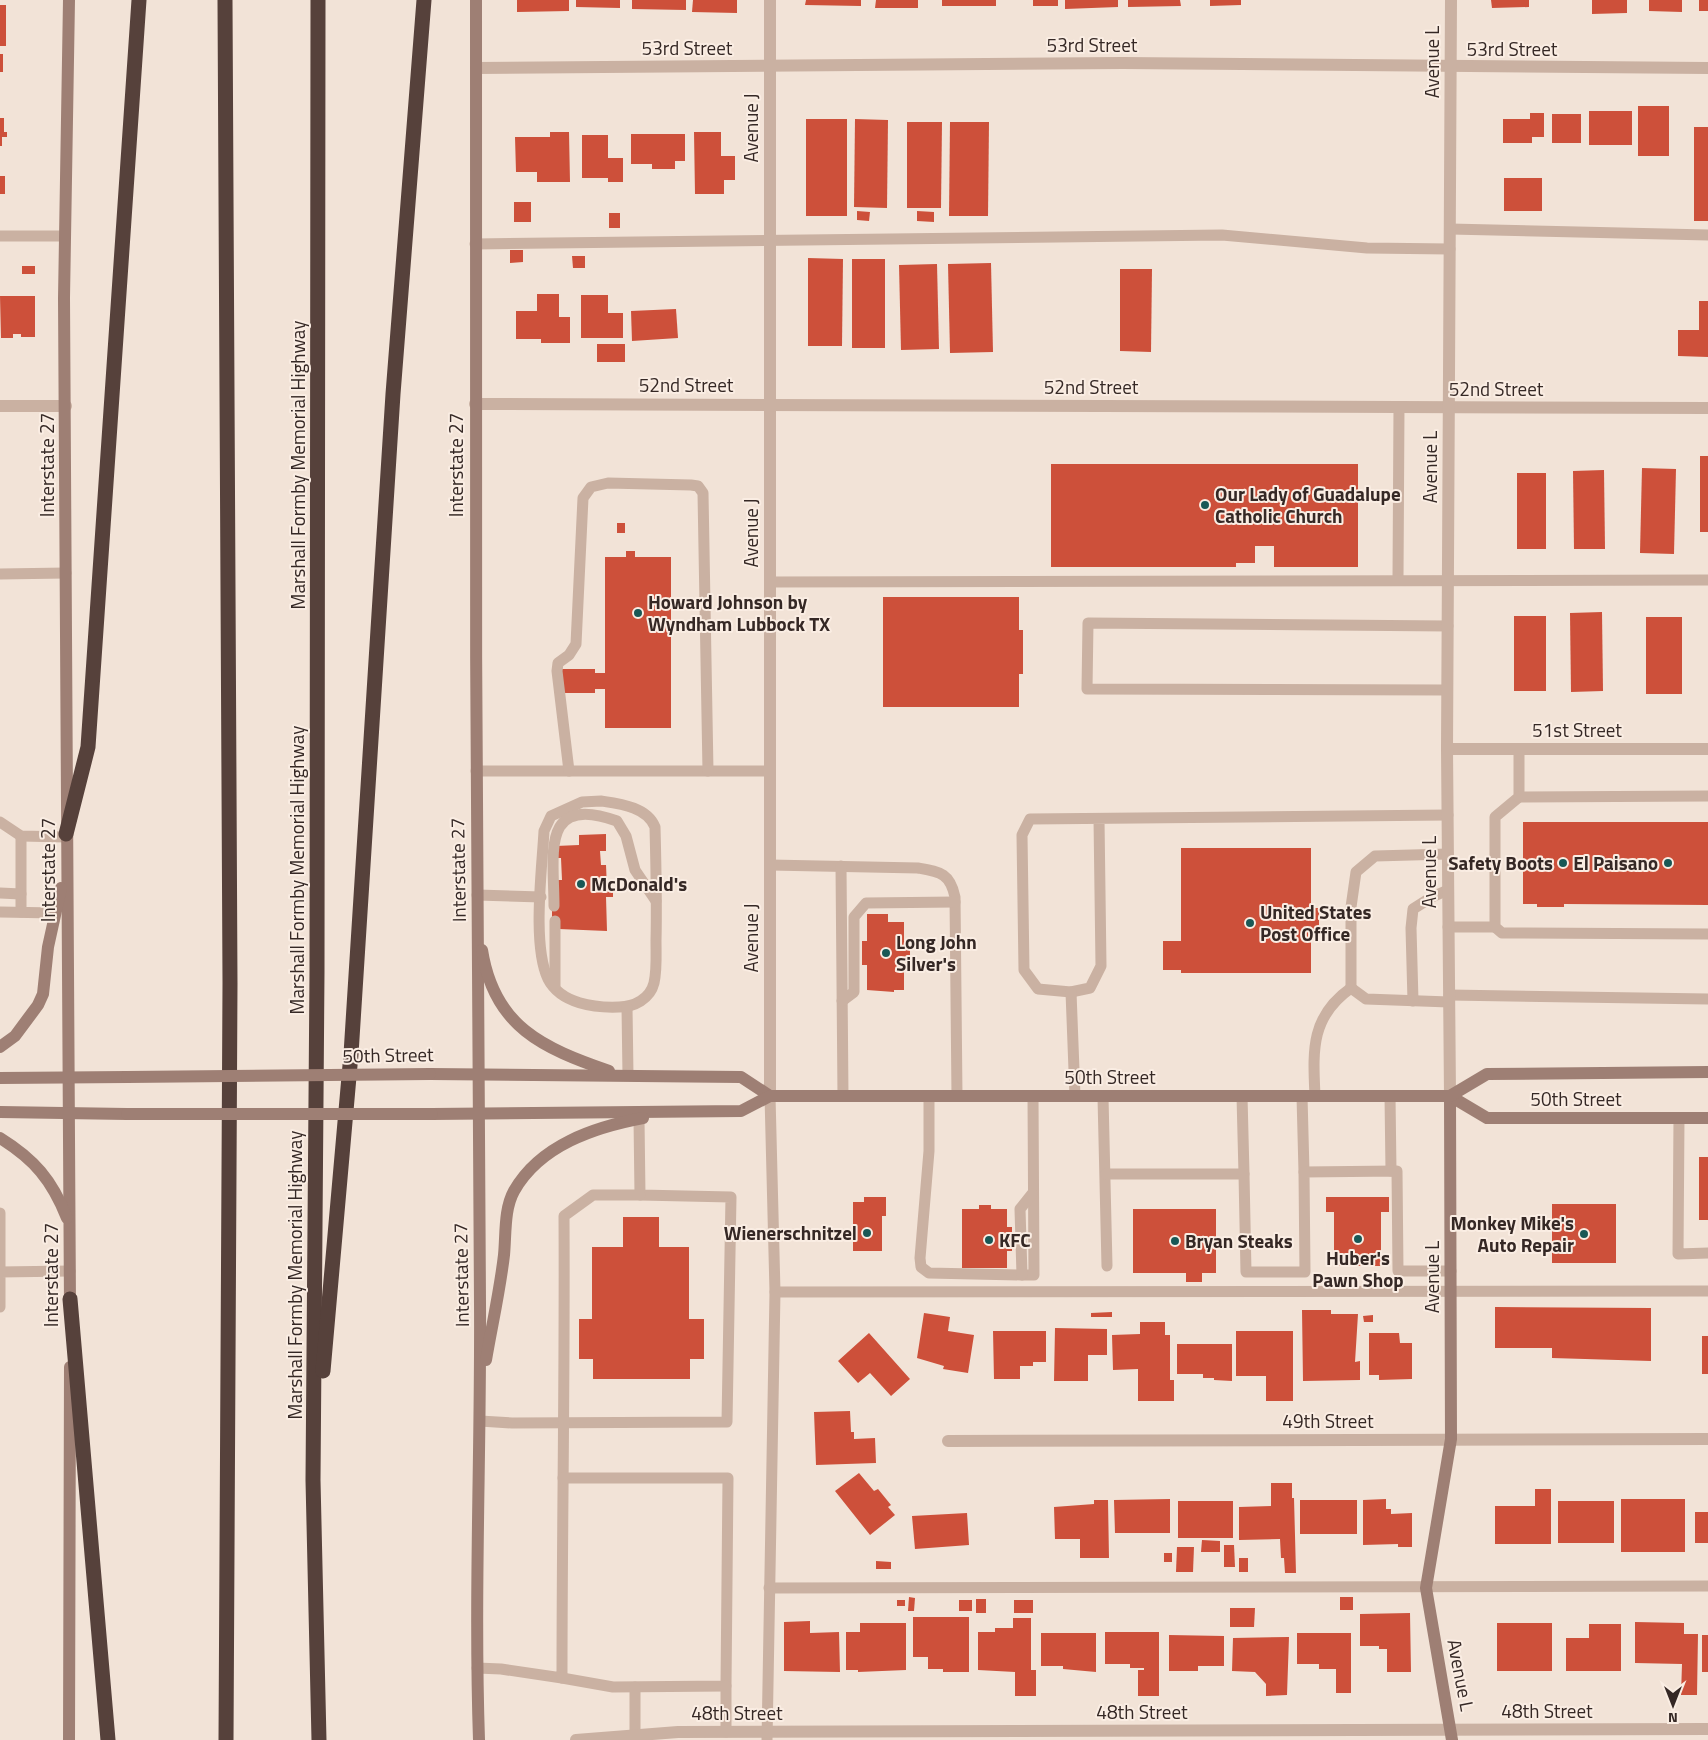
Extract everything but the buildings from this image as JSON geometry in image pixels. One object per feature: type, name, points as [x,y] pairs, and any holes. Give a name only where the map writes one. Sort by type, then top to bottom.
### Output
[{"type":"highway","points":[[66,835],[88,747],[139,0]]},
{"type":"highway","points":[[226,0],[230,973],[226,1740]]},
{"type":"highway","name":"Marshall Formby Memorial Highway","points":[[318,0],[317,972],[313,1480],[319,1740]]},
{"type":"highway","points":[[313,1480],[351,1054],[393,394],[424,0]]},
{"type":"highway","points":[[70,1299],[108,1740]]},
{"type":"main road","name":"Interstate 27","points":[[68,0],[65,236],[66,866],[70,1223],[69,1740]]},
{"type":"main road","name":"Interstate 27","points":[[476,0],[476,771],[481,1395],[477,1668],[479,1740]]},
{"type":"main road","points":[[0,1047],[15,1036],[38,1005],[43,994],[48,947],[66,866]]},
{"type":"main road","points":[[478,916],[483,954],[493,987],[506,1010],[522,1030],[544,1045],[623,1074]]},
{"type":"main road","name":"50th Street","points":[[1450,1096],[1486,1074],[1708,1072]]},
{"type":"main road","name":"50th Street","points":[[0,1078],[478,1073],[623,1074],[741,1077],[770,1096]]},
{"type":"main road","name":"50th Street","points":[[0,1112],[69,1114],[478,1114],[740,1111],[770,1096],[1450,1096],[1488,1118],[1708,1118]]},
{"type":"main road","name":"Avenue L","points":[[1450,1096],[1451,1439],[1426,1588],[1452,1735]]},
{"type":"main road","points":[[481,1395],[504,1255],[507,1218],[514,1192],[535,1164],[563,1144],[583,1134],[616,1123],[676,1112]]},
{"type":"main road","points":[[0,1138],[32,1160],[51,1185],[70,1223]]},
{"type":"street","name":"Avenue J","points":[[770,0],[770,1096]]},
{"type":"street","name":"Avenue L","points":[[1450,1096],[1447,690],[1451,0]]},
{"type":"street","name":"53rd Street","points":[[476,68],[1123,63],[1708,68]]},
{"type":"street","name":"52nd Street","points":[[475,404],[1708,408]]},
{"type":"street","points":[[0,406],[66,406]]},
{"type":"street","name":"51st Street","points":[[1447,749],[1708,749]]},
{"type":"street","name":"49th Street","points":[[948,1441],[1708,1439]]},
{"type":"street","name":"48th Street","points":[[576,1740],[635,1735],[726,1732],[766,1736],[1452,1735],[1708,1729]]},
{"type":"lane","points":[[1450,229],[1708,235]]},
{"type":"lane","points":[[475,244],[1222,235],[1367,248],[1450,249]]},
{"type":"lane","points":[[0,236],[65,236]]},
{"type":"lane","points":[[1398,579],[1399,407]]},
{"type":"lane","points":[[569,771],[557,671],[558,663],[569,655],[576,644],[583,498],[591,487],[608,483],[691,485],[698,486],[703,493],[708,771]]},
{"type":"lane","points":[[0,574],[66,573]]},
{"type":"lane","points":[[770,582],[1398,579],[1708,580]]},
{"type":"lane","points":[[1447,690],[1087,689],[1087,680],[1088,622],[1448,626]]},
{"type":"lane","points":[[1519,749],[1519,797]]},
{"type":"lane","points":[[476,771],[770,771]]},
{"type":"lane","points":[[1495,927],[1495,817],[1519,797],[1708,796]]},
{"type":"lane","points":[[601,801],[643,812],[651,817],[656,827],[656,901],[654,984],[649,994],[637,1003],[627,1007],[604,1008],[571,999],[555,986],[549,980],[541,952],[541,896],[544,831],[551,816],[582,802],[601,801]]},
{"type":"lane","points":[[554,906],[554,840],[557,828],[566,819],[579,815],[602,816],[618,821],[626,836],[633,865],[656,901]]},
{"type":"lane","points":[[1099,818],[1100,966],[1090,988],[1071,992],[1038,990],[1024,970],[1022,835],[1030,819],[1099,818],[1448,815]]},
{"type":"lane","points":[[0,822],[21,836],[66,835]]},
{"type":"lane","points":[[21,836],[21,912]]},
{"type":"lane","points":[[1351,988],[1351,907],[1356,872],[1375,856],[1448,854]]},
{"type":"lane","points":[[770,865],[918,868],[940,872],[952,883],[955,902],[957,1096]]},
{"type":"lane","points":[[841,866],[843,1096]]},
{"type":"lane","points":[[1413,1001],[1411,928],[1413,909],[1448,890]]},
{"type":"lane","points":[[0,893],[21,894]]},
{"type":"lane","points":[[477,895],[541,896]]},
{"type":"lane","points":[[842,1001],[854,992],[854,917],[866,903],[955,902]]},
{"type":"lane","points":[[0,912],[55,913]]},
{"type":"lane","points":[[555,921],[555,986]]},
{"type":"lane","points":[[1448,927],[1495,927],[1502,933],[1708,934]]},
{"type":"lane","points":[[1351,988],[1366,999],[1413,1001],[1449,999],[1708,999]]},
{"type":"lane","points":[[1316,1096],[1313,1053],[1317,1036],[1334,1000],[1351,988]]},
{"type":"lane","points":[[1071,992],[1075,1096]]},
{"type":"lane","points":[[623,1074],[627,1007]]},
{"type":"lane","points":[[766,1736],[775,1292],[770,1096]]},
{"type":"lane","points":[[929,1096],[929,1151],[920,1258],[921,1267],[929,1273],[1034,1275],[1032,1194],[1033,1096]]},
{"type":"lane","points":[[1242,1096],[1246,1272],[1305,1272],[1302,1096]]},
{"type":"lane","points":[[1390,1096],[1390,1171]]},
{"type":"lane","points":[[1103,1097],[1107,1266]]},
{"type":"lane","points":[[1679,1118],[1678,1254],[1708,1253]]},
{"type":"lane","points":[[639,1119],[640,1195]]},
{"type":"lane","points":[[1304,1172],[1397,1171],[1398,1271],[1451,1271]]},
{"type":"lane","points":[[1106,1174],[1244,1174]]},
{"type":"lane","points":[[480,1421],[565,1423],[727,1422],[731,1197],[593,1195],[564,1216],[565,1423],[562,1678]]},
{"type":"lane","points":[[0,1213],[0,1307]]},
{"type":"lane","points":[[0,1272],[70,1271]]},
{"type":"lane","points":[[775,1292],[1708,1291]]},
{"type":"lane","points":[[563,1478],[728,1478],[726,1732]]},
{"type":"lane","points":[[769,1588],[1708,1586]]},
{"type":"lane","points":[[477,1668],[501,1669],[613,1687],[726,1686]]},
{"type":"lane","points":[[635,1687],[635,1735]]},
{"type":"place","name":"Our Lady of Guadalupe Catholic Church","points":[[1205,505]]},
{"type":"place","name":"Howard Johnson by Wyndham Lubbock TX","points":[[638,613]]},
{"type":"place","name":"Safety Boots","points":[[1563,863]]},
{"type":"place","name":"El Paisano","points":[[1668,863]]},
{"type":"place","name":"McDonald's","points":[[581,884]]},
{"type":"place","name":"United States Post Office","points":[[1250,923]]},
{"type":"place","name":"Long John Silver's","points":[[886,953]]},
{"type":"place","name":"Wienerschnitzel","points":[[867,1233]]},
{"type":"place","name":"Monkey Mike's Auto Repair","points":[[1584,1234]]},
{"type":"place","name":"Huber's Pawn Shop","points":[[1358,1239]]},
{"type":"place","name":"KFC","points":[[989,1240]]},
{"type":"place","name":"Bryan Steaks","points":[[1175,1241]]}]
